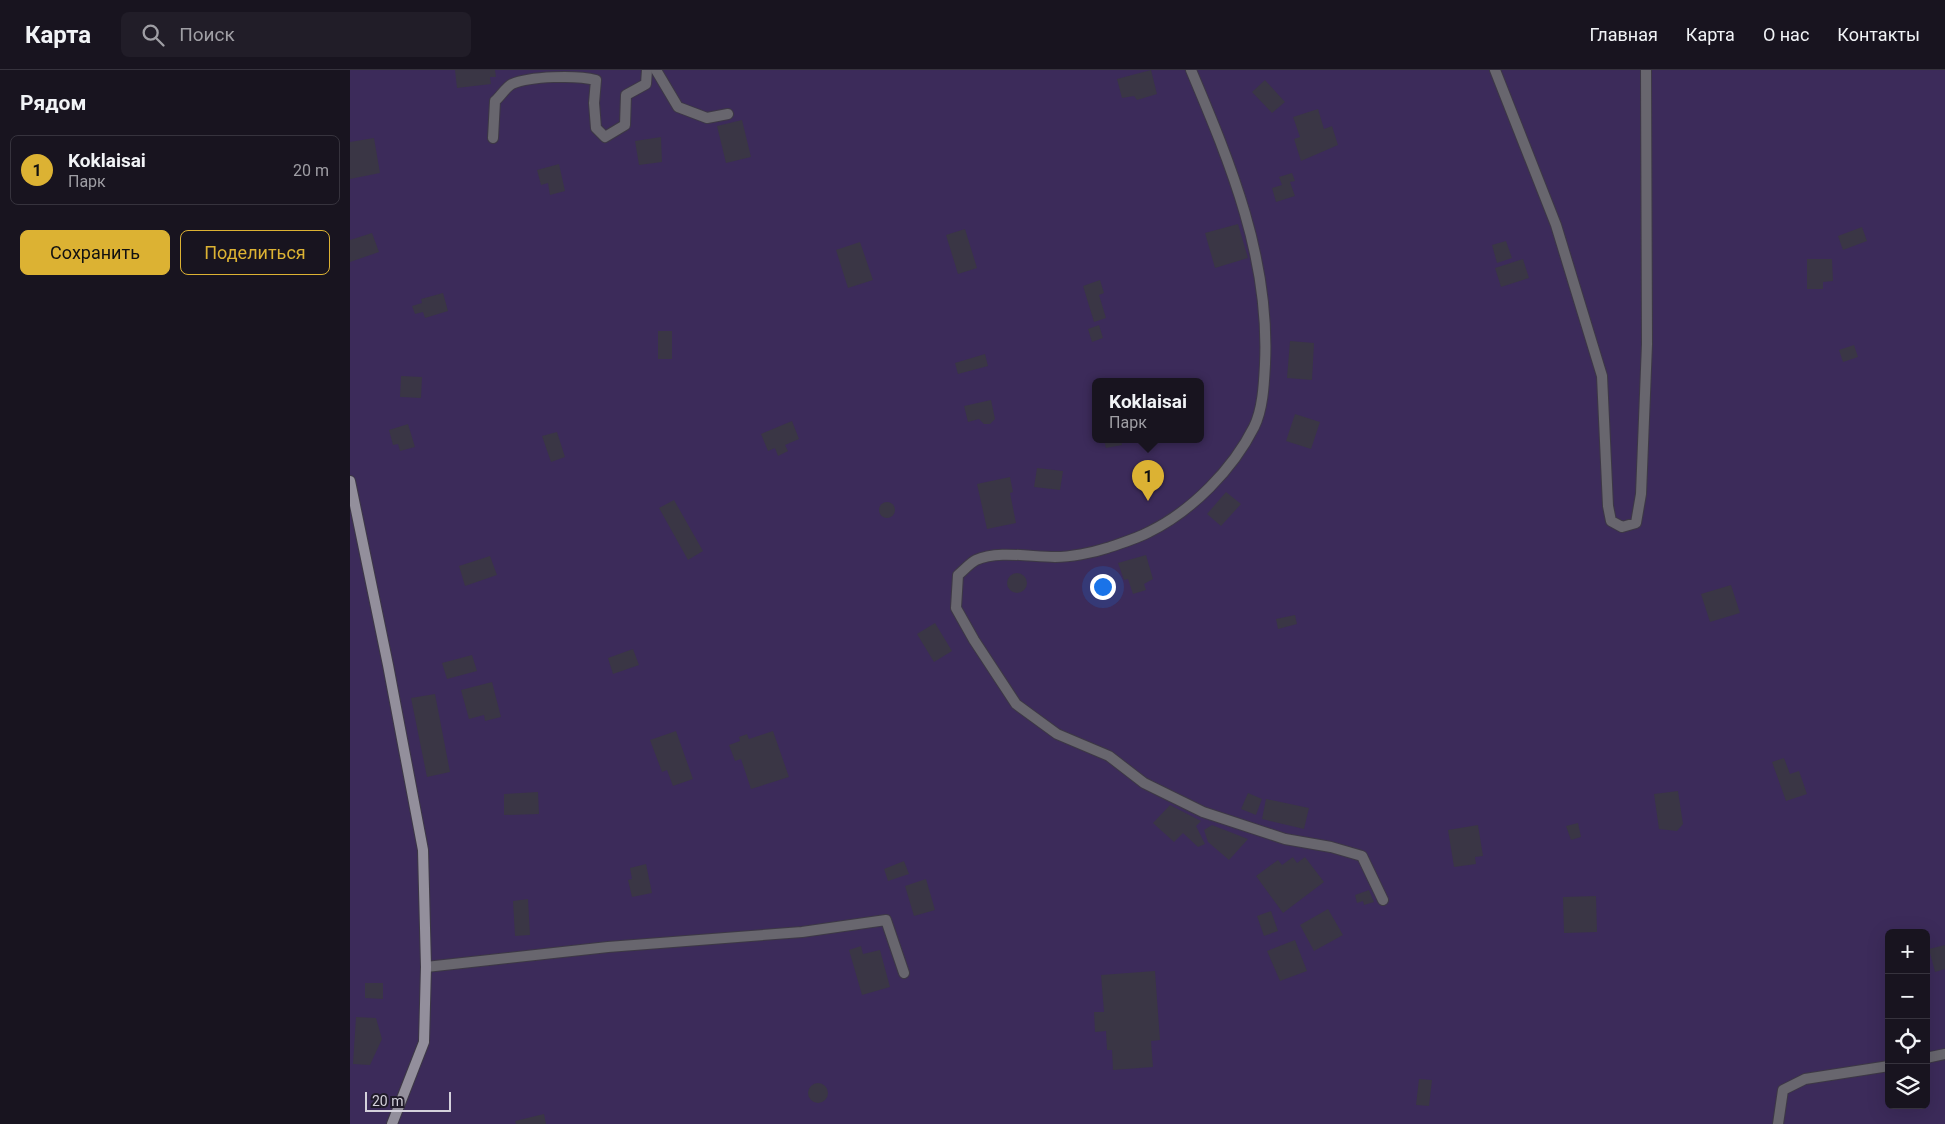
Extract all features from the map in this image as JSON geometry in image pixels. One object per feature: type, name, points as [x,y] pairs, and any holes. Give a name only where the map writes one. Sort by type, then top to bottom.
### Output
[{"type":"street","points":[[493,138],[495,102],[511,85],[553,77],[586,77],[596,80],[594,103],[596,128],[605,137],[625,125],[626,95],[646,84],[647,70]]},
{"type":"street","points":[[656,70],[678,106],[707,118],[728,114]]},
{"type":"street","points":[[1192,70],[1224,149],[1248,221],[1260,272],[1267,327],[1264,386],[1255,426],[1234,459],[1215,481],[1188,507],[1150,532],[1104,549],[1056,557],[1007,555],[976,560],[958,575],[956,608],[1016,704],[1057,734],[1109,756],[1144,783],[1204,812],[1285,838],[1332,847],[1362,856],[1384,900]]},
{"type":"street","points":[[1494,70],[1556,226],[1602,376],[1608,506],[1611,521],[1622,528],[1636,523],[1640,494],[1647,344],[1646,70]]},
{"type":"street","points":[[350,482],[388,665],[423,850],[426,967],[424,1042],[392,1124]]},
{"type":"street","points":[[426,967],[608,946],[802,932],[886,920],[904,973]]},
{"type":"street","points":[[1930,1057],[1945,1054]]},
{"type":"street","points":[[1778,1124],[1783,1090],[1805,1079],[1885,1067]]},
{"type":"shaded area","points":[[350,70],[1945,70],[1945,1124],[350,1124]]},
{"type":"building","points":[[455,70],[495,70],[496,77],[490,77],[491,84],[457,88]]},
{"type":"building","points":[[1151,70],[1157,94],[1137,100],[1134,96],[1122,98],[1117,79]]},
{"type":"building","points":[[1265,80],[1285,102],[1272,113],[1252,92]]},
{"type":"building","points":[[1318,109],[1324,129],[1332,126],[1338,145],[1301,161],[1294,139],[1300,137],[1293,117]]},
{"type":"building","points":[[742,120],[751,157],[726,163],[717,126]]},
{"type":"building","points":[[661,137],[662,162],[639,165],[635,141]]},
{"type":"building","points":[[374,138],[380,173],[350,179],[350,142]]},
{"type":"building","points":[[559,164],[565,191],[550,195],[548,183],[541,185],[537,170]]},
{"type":"building","points":[[1292,173],[1295,181],[1290,182],[1295,196],[1276,202],[1272,188],[1282,185],[1279,177]]},
{"type":"building","points":[[1238,224],[1248,258],[1215,268],[1205,233]]},
{"type":"building","points":[[1862,227],[1867,241],[1843,250],[1838,236]]},
{"type":"building","points":[[965,229],[977,268],[958,274],[946,235]]},
{"type":"building","points":[[372,233],[379,252],[350,262],[350,240]]},
{"type":"building","points":[[1506,241],[1512,258],[1497,263],[1492,245]]},
{"type":"building","points":[[860,242],[873,280],[848,288],[836,250]]},
{"type":"building","points":[[1523,259],[1529,278],[1501,287],[1495,268]]},
{"type":"building","points":[[1807,259],[1832,259],[1833,281],[1823,282],[1823,289],[1807,289]]},
{"type":"building","points":[[1100,280],[1104,293],[1099,295],[1106,318],[1094,322],[1083,286]]},
{"type":"building","points":[[443,293],[448,311],[425,318],[423,312],[415,314],[412,306],[422,303],[421,299]]},
{"type":"building","points":[[1099,325],[1103,338],[1092,342],[1088,329]]},
{"type":"building","points":[[658,331],[672,331],[672,359],[658,359]]},
{"type":"building","points":[[1290,341],[1314,343],[1312,380],[1287,378]]},
{"type":"building","points":[[1854,345],[1858,357],[1843,362],[1839,350]]},
{"type":"building","points":[[985,354],[988,366],[958,374],[955,363]]},
{"type":"building","points":[[401,376],[422,377],[421,398],[400,397]]},
{"type":"building","points":[[991,400],[995,419],[990,424],[984,424],[979,419],[968,422],[964,406]]},
{"type":"building","points":[[1295,414],[1320,422],[1311,449],[1286,441]]},
{"type":"building","points":[[792,421],[799,439],[785,445],[788,451],[778,456],[775,448],[768,451],[761,434]]},
{"type":"building","points":[[408,424],[415,447],[400,451],[398,444],[393,445],[389,430]]},
{"type":"building","points":[[557,432],[565,457],[551,462],[542,436]]},
{"type":"building","points":[[1105,443],[1122,443],[1122,445],[1106,448]]},
{"type":"building","points":[[1037,468],[1063,471],[1060,490],[1034,487]]},
{"type":"building","points":[[1010,477],[1013,492],[1010,493],[1016,523],[987,529],[977,484]]},
{"type":"building","points":[[1226,492],[1241,504],[1221,526],[1207,514]]},
{"type":"building","points":[[674,500],[703,551],[688,560],[659,508]]},
{"type":"building","points":[[887,502],[893,504],[895,510],[893,516],[887,518],[881,516],[879,510],[881,504]]},
{"type":"building","points":[[1146,555],[1153,579],[1144,584],[1146,590],[1133,594],[1128,579],[1124,580],[1118,563]]},
{"type":"building","points":[[490,556],[497,575],[465,586],[459,566]]},
{"type":"building","points":[[1013,573],[1021,573],[1027,579],[1027,587],[1021,593],[1013,593],[1007,587],[1007,579]]},
{"type":"building","points":[[1731,585],[1740,613],[1710,622],[1701,594]]},
{"type":"building","points":[[1295,615],[1297,624],[1278,629],[1276,619]]},
{"type":"building","points":[[935,623],[952,651],[934,662],[917,634]]},
{"type":"building","points":[[633,649],[639,665],[613,674],[608,658]]},
{"type":"building","points":[[472,655],[477,671],[447,679],[442,663]]},
{"type":"building","points":[[492,682],[501,717],[485,721],[484,715],[469,719],[461,690]]},
{"type":"building","points":[[435,694],[450,772],[427,777],[411,698]]},
{"type":"building","points":[[676,731],[693,779],[673,786],[667,770],[662,772],[650,740]]},
{"type":"building","points":[[773,731],[789,777],[751,789],[741,759],[735,761],[729,745],[740,741],[739,737],[747,734],[749,739]]},
{"type":"building","points":[[1784,758],[1790,774],[1799,771],[1807,794],[1786,801],[1772,762]]},
{"type":"building","points":[[1678,791],[1683,824],[1677,831],[1659,829],[1654,794]]},
{"type":"building","points":[[538,792],[539,814],[504,815],[504,794]]},
{"type":"building","points":[[1248,793],[1262,799],[1256,815],[1241,809]]},
{"type":"building","points":[[1266,799],[1309,808],[1304,829],[1262,819]]},
{"type":"building","points":[[1170,805],[1201,821],[1196,826],[1205,844],[1198,847],[1183,833],[1174,842],[1153,823]]},
{"type":"building","points":[[1578,823],[1581,837],[1571,840],[1566,826]]},
{"type":"building","points":[[1212,825],[1248,839],[1229,860],[1208,842],[1204,830]]},
{"type":"building","points":[[1478,825],[1483,856],[1475,857],[1476,864],[1454,867],[1448,830]]},
{"type":"building","points":[[1293,857],[1297,863],[1305,857],[1324,882],[1283,913],[1256,876],[1278,860],[1282,865]]},
{"type":"building","points":[[904,861],[909,874],[888,881],[884,869]]},
{"type":"building","points":[[646,864],[652,893],[632,897],[628,880],[632,879],[630,868]]},
{"type":"building","points":[[926,879],[935,910],[914,916],[905,886]]},
{"type":"building","points":[[1369,890],[1374,902],[1364,905],[1363,901],[1357,903],[1355,895]]},
{"type":"building","points":[[1596,896],[1597,932],[1564,933],[1563,897]]},
{"type":"building","points":[[528,899],[530,935],[515,936],[513,901]]},
{"type":"building","points":[[1328,909],[1343,935],[1314,951],[1300,925]]},
{"type":"building","points":[[1271,911],[1278,931],[1264,936],[1257,916]]},
{"type":"building","points":[[1295,940],[1307,971],[1280,981],[1267,951]]},
{"type":"building","points":[[1945,945],[1945,969],[1935,972],[1930,949]]},
{"type":"building","points":[[861,946],[863,954],[880,950],[890,987],[862,995],[849,950]]},
{"type":"building","points":[[1155,971],[1160,1040],[1151,1041],[1153,1067],[1113,1070],[1112,1050],[1107,1050],[1106,1031],[1095,1032],[1094,1012],[1104,1012],[1101,975]]},
{"type":"building","points":[[365,983],[383,983],[383,999],[365,998]]},
{"type":"building","points":[[356,1017],[376,1018],[382,1039],[370,1065],[353,1064]]},
{"type":"building","points":[[1419,1079],[1432,1080],[1429,1106],[1416,1105]]},
{"type":"building","points":[[818,1083],[825,1086],[828,1093],[825,1100],[818,1103],[811,1100],[808,1093],[811,1086]]},
{"type":"building","points":[[544,1114],[546,1124],[516,1124],[515,1121]]},
{"type":"place","name":"Koklaisai","points":[[1148,501]]}]
